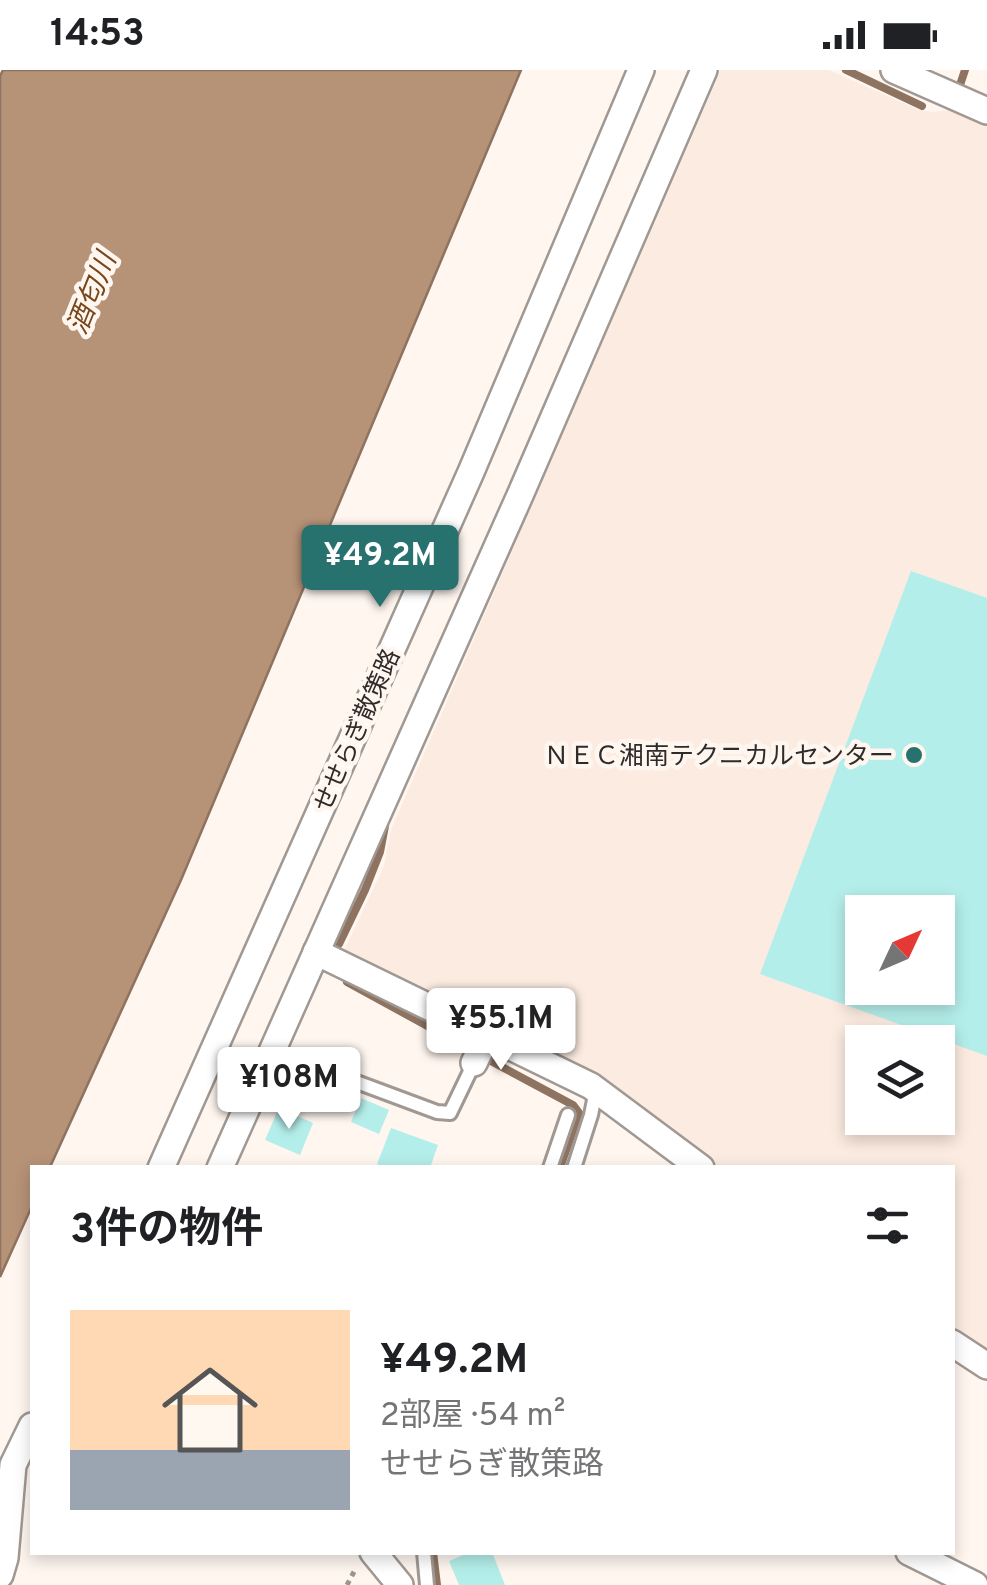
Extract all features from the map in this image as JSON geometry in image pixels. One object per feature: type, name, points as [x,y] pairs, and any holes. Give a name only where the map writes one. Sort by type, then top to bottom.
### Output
[{"type":"street","name":"せせらぎ散策路","points":[[162,1165],[472,472],[641,70]]},
{"type":"street","points":[[222,1165],[282,1054],[316,952],[704,70]]},
{"type":"street","points":[[894,70],[987,111]]},
{"type":"street","points":[[316,952],[596,1090],[696,1165]]},
{"type":"street","points":[[474,1063],[487,1036]]},
{"type":"street","points":[[955,1345],[987,1366]]},
{"type":"street","points":[[0,1575],[13,1464],[30,1430]]},
{"type":"street","points":[[375,1555],[400,1585]]},
{"type":"street","points":[[915,1555],[974,1585]]},
{"type":"lane","points":[[282,1054],[437,1112],[450,1113],[474,1063]]},
{"type":"lane","points":[[575,1165],[596,1090]]},
{"type":"lane","points":[[551,1165],[568,1115]]},
{"type":"lane","points":[[424,1555],[428,1585]]},
{"type":"shaded area","points":[[721,70],[829,70],[919,110],[949,110],[987,122],[987,1354],[955,1331],[955,1165],[716,1165],[593,1075],[344,951],[384,866],[391,830]]},
{"type":"water","name":"酒匂川","points":[[3,70],[521,70],[181,880],[51,1165],[30,1165],[30,1210],[0,1277]]},
{"type":"building","name":"ＮＥＣ湘南テクニカルセンター","points":[[911,571],[987,598],[987,1056],[955,1044],[955,1025],[901,1025],[846,1005],[955,1005],[955,895],[845,895],[845,1005],[760,974]]},
{"type":"building","points":[[361,1098],[389,1110],[379,1134],[351,1122]]},
{"type":"building","points":[[279,1108],[313,1123],[300,1155],[265,1140]]},
{"type":"building","points":[[391,1128],[438,1145],[431,1165],[377,1164]]},
{"type":"building","points":[[463,1555],[493,1555],[505,1585],[459,1585],[449,1561]]},
{"type":"waterway","points":[[846,70],[922,106]]},
{"type":"waterway","points":[[960,85],[965,70]]},
{"type":"waterway","points":[[339,944],[380,852],[385,826]]},
{"type":"waterway","points":[[347,982],[464,1046]]},
{"type":"waterway","points":[[489,1060],[573,1105],[579,1113],[561,1165]]},
{"type":"waterway","points":[[433,1555],[437,1585]]},
{"type":"place","name":"ＮＥＣ湘南テクニカルセンター","points":[[914,755]]}]
